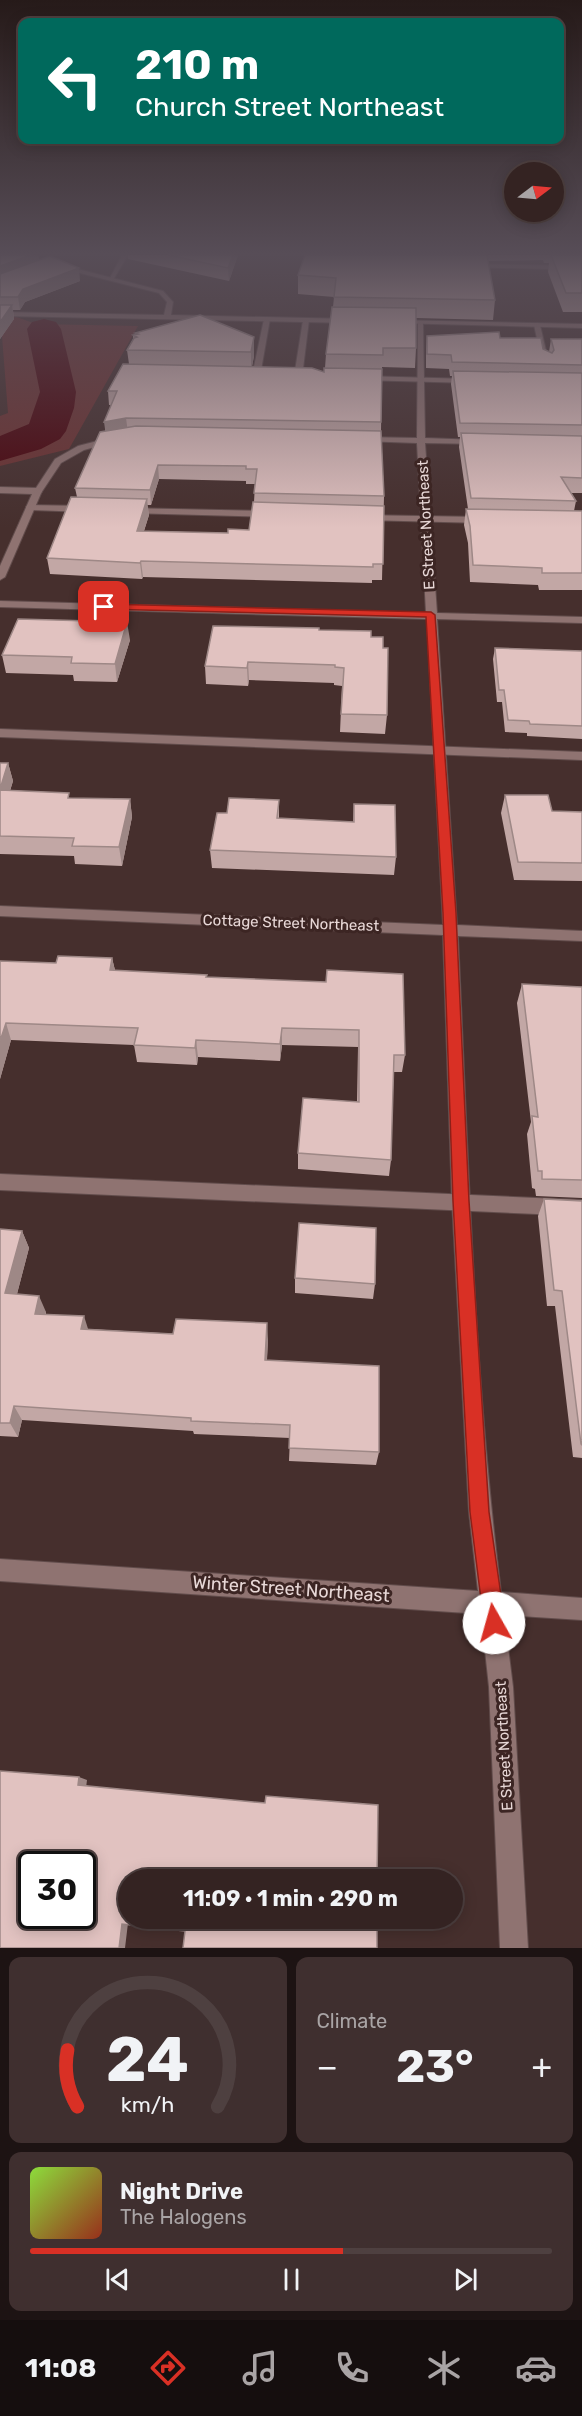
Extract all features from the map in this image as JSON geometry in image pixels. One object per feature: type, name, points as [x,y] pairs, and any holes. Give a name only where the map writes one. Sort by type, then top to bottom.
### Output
[{"type":"street","points":[[256,376],[262,346]]},
{"type":"street","points":[[298,377],[302,346]]},
{"type":"street","name":"E Street Northeast","points":[[421,346],[421,440],[450,929],[461,1201],[480,1512],[501,1687],[514,1948]]},
{"type":"street","points":[[541,346],[547,362]]},
{"type":"street","points":[[245,376],[266,376]]},
{"type":"street","points":[[287,376],[309,377]]},
{"type":"street","points":[[354,378],[478,381]]},
{"type":"street","points":[[0,578],[38,491],[58,461],[81,448],[120,438]]},
{"type":"street","points":[[352,439],[490,442]]},
{"type":"street","points":[[0,490],[38,491]]},
{"type":"street","points":[[31,507],[103,509]]},
{"type":"street","points":[[115,509],[281,514]]},
{"type":"street","points":[[352,516],[489,520]]},
{"type":"street","points":[[0,604],[582,620]]},
{"type":"street","points":[[0,733],[582,756]]},
{"type":"street","name":"Cottage Street Northeast","points":[[0,911],[582,936]]},
{"type":"street","points":[[0,1182],[582,1208]]},
{"type":"street","name":"Winter Street Northeast","points":[[0,1570],[582,1609]]},
{"type":"shaded area","points":[[3,346],[127,346],[69,449],[0,466],[0,416],[8,413]]},
{"type":"building","points":[[129,346],[252,346],[251,352],[127,350]]},
{"type":"building","points":[[327,346],[416,346],[416,348],[383,348],[383,355],[326,354]]},
{"type":"building","points":[[427,346],[542,346],[543,349],[552,353],[553,346],[582,346],[582,365],[452,362],[451,355],[427,354]]},
{"type":"building","points":[[123,364],[312,368],[324,372],[324,368],[382,369],[381,422],[126,418],[104,422],[117,391],[108,391]]},
{"type":"building","points":[[453,371],[582,373],[582,425],[460,423]]},
{"type":"building","points":[[136,426],[381,431],[384,496],[254,493],[257,469],[246,469],[246,466],[158,465],[150,490],[75,488],[100,432]]},
{"type":"building","points":[[461,433],[582,436],[582,478],[561,477],[576,501],[471,498]]},
{"type":"building","points":[[71,497],[147,499],[137,531],[228,533],[228,529],[249,530],[253,502],[384,506],[383,564],[373,564],[373,567],[141,561],[140,563],[47,558]]},
{"type":"building","points":[[466,509],[582,511],[582,573],[542,573],[542,568],[473,565],[470,526]]},
{"type":"building","points":[[18,619],[127,622],[115,664],[71,663],[72,657],[2,655]]},
{"type":"building","points":[[213,626],[371,631],[371,637],[383,637],[383,648],[388,648],[387,715],[341,714],[344,668],[335,667],[335,665],[248,662],[247,668],[205,666]]},
{"type":"building","points":[[495,648],[582,651],[582,726],[530,724],[529,721],[508,720],[504,690],[499,690]]},
{"type":"building","points":[[0,763],[8,763],[0,789]]},
{"type":"building","points":[[0,790],[69,793],[68,798],[130,799],[119,847],[72,846],[74,838],[0,836]]},
{"type":"building","points":[[505,795],[548,795],[552,811],[582,812],[582,863],[518,862]]},
{"type":"building","points":[[229,798],[279,800],[277,818],[354,822],[354,804],[395,805],[396,857],[210,850],[217,813],[227,813]]},
{"type":"building","points":[[58,956],[112,958],[110,970],[207,975],[206,977],[326,982],[327,970],[403,974],[405,1055],[394,1055],[391,1160],[298,1153],[303,1098],[359,1102],[359,1030],[282,1028],[280,1044],[196,1040],[195,1048],[134,1045],[138,1028],[6,1023],[0,1041],[0,961],[56,963]]},
{"type":"building","points":[[522,984],[582,987],[582,1180],[542,1179],[542,1171],[538,1171],[532,1116],[538,1117]]},
{"type":"building","points":[[544,1199],[582,1201],[582,1445],[562,1291],[554,1290]]},
{"type":"building","points":[[299,1223],[376,1228],[375,1284],[295,1278]]},
{"type":"building","points":[[0,1229],[22,1231],[5,1293],[39,1296],[35,1314],[84,1316],[81,1329],[173,1334],[176,1319],[267,1323],[265,1360],[379,1366],[379,1452],[289,1448],[290,1425],[191,1421],[191,1418],[14,1406],[10,1423],[0,1423]]},
{"type":"building","points":[[0,1771],[79,1777],[78,1785],[265,1803],[266,1796],[378,1805],[377,1869],[118,1869],[118,1929],[121,1929],[119,1948],[0,1948]]},
{"type":"building","points":[[167,1929],[377,1929],[377,1948],[183,1948],[185,1931]]},
{"type":"waterway","points":[[0,449],[27,441],[46,431],[55,408],[58,392],[48,346]]},
{"type":"route","points":[[104,607],[431,615],[450,913],[461,1201],[480,1512],[494,1623]]}]
